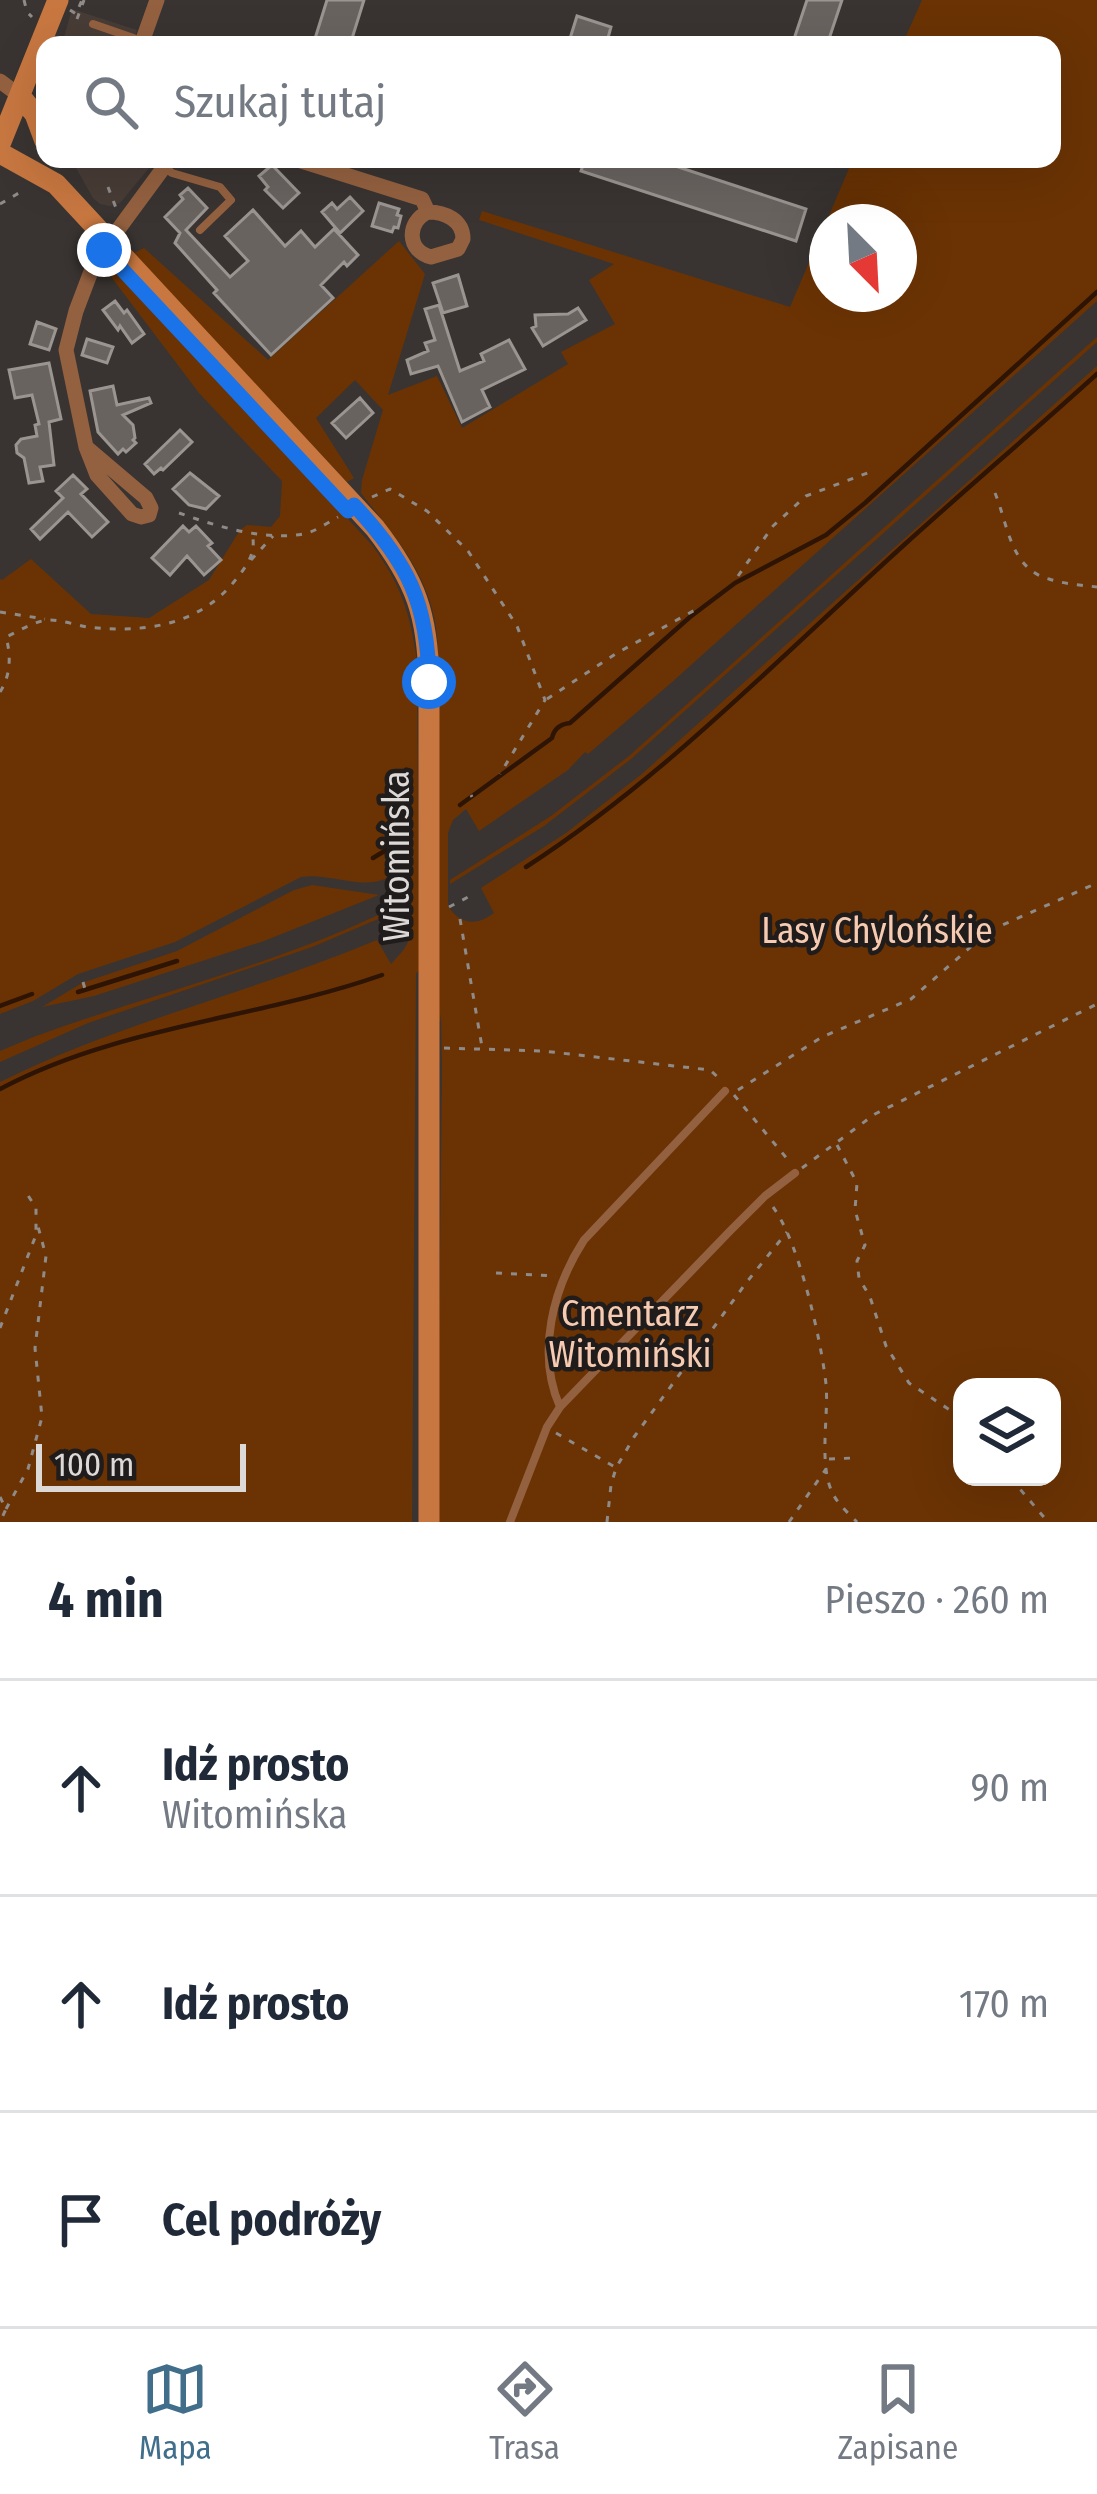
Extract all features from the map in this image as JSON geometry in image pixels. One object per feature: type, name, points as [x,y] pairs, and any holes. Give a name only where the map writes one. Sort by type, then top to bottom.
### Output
[{"type":"street","points":[[144,36],[157,1]]},
{"type":"street","points":[[3,140],[36,69]]},
{"type":"street","points":[[0,81],[36,117]]},
{"type":"street","name":"Witomińska","points":[[3,140],[109,243],[375,528],[404,568],[419,604],[427,632],[429,1522]]},
{"type":"street","name":"Witomińska","points":[[46,184],[49,168]]},
{"type":"street","points":[[86,447],[146,498],[151,508],[148,515],[132,514],[97,475],[86,447],[66,350],[95,261],[159,168]]},
{"type":"street","points":[[325,168],[417,196],[428,212]]},
{"type":"lane","points":[[93,24],[124,36]]},
{"type":"lane","points":[[168,168],[220,187],[231,200],[200,230]]},
{"type":"lane","points":[[560,1406],[551,1387],[548,1354],[563,1276],[584,1240],[729,1091]]},
{"type":"lane","points":[[510,1522],[547,1427],[560,1406],[766,1196],[796,1172]]},
{"type":"path","points":[[24,0],[33,19]]},
{"type":"path","points":[[70,13],[83,0]]},
{"type":"path","points":[[70,13],[76,14],[83,0]]},
{"type":"path","points":[[0,204],[46,184]]},
{"type":"path","points":[[108,187],[119,213]]},
{"type":"path","points":[[738,576],[773,526],[806,496],[870,472]]},
{"type":"path","points":[[179,513],[275,535],[307,534],[390,489],[427,512],[467,551],[518,626],[545,700]]},
{"type":"path","points":[[995,493],[1016,554],[1028,569],[1045,579],[1097,587]]},
{"type":"path","points":[[250,561],[251,531]]},
{"type":"path","points":[[0,612],[88,627],[151,629],[217,602],[275,535]]},
{"type":"path","points":[[500,774],[545,700],[695,610]]},
{"type":"path","points":[[0,692],[11,654],[6,637],[47,619]]},
{"type":"path","points":[[394,876],[409,868]]},
{"type":"path","points":[[1097,883],[988,931],[911,999],[822,1037],[729,1091],[796,1172],[875,1114],[1097,1004]]},
{"type":"path","points":[[449,908],[472,896]]},
{"type":"path","points":[[460,919],[482,1048]]},
{"type":"path","points":[[83,982],[85,989]]},
{"type":"path","points":[[429,1056],[443,1048],[543,1051],[710,1070]]},
{"type":"path","points":[[835,1143],[857,1183],[855,1210],[865,1245],[857,1261],[859,1278],[886,1346],[909,1383],[953,1412]]},
{"type":"path","points":[[0,1328],[36,1235],[36,1208],[24,1189]]},
{"type":"path","points":[[766,1196],[788,1232],[812,1312],[826,1384],[827,1467],[834,1497],[857,1522]]},
{"type":"path","points":[[0,1522],[28,1468],[42,1417],[35,1348],[46,1256],[36,1219]]},
{"type":"path","points":[[607,1522],[616,1468],[746,1283],[788,1232]]},
{"type":"path","points":[[496,1273],[563,1276]]},
{"type":"path","points":[[560,1436],[616,1468]]},
{"type":"path","points":[[827,1459],[853,1458]]},
{"type":"path","points":[[789,1522],[827,1467]]},
{"type":"path","points":[[1017,1486],[1048,1522]]},
{"type":"path","points":[[0,1497],[5,1509]]},
{"type":"shaded area","points":[[72,9],[137,30],[135,36],[64,36]]},
{"type":"shaded area","points":[[76,168],[149,168],[120,203],[110,206],[93,198]]},
{"type":"green space","points":[[922,0],[1097,0],[1097,301],[588,754],[479,831],[466,809],[453,820],[448,833],[448,906],[469,922],[494,913],[481,888],[566,833],[643,773],[1097,366],[1097,1522],[437,1522],[442,1071],[441,1013],[440,1022],[436,1018],[438,652],[432,607],[408,556],[361,493],[383,410],[355,380],[316,418],[354,478],[347,482],[132,254],[144,248],[268,360],[399,241],[425,274],[388,395],[437,376],[462,428],[568,364],[561,352],[615,324],[589,280],[614,264],[479,220],[482,211],[790,307],[809,262],[809,312],[917,312],[917,204],[834,204],[849,168],[1061,168],[1061,36],[906,36]]},
{"type":"green space","points":[[115,268],[371,544],[397,586],[411,628],[417,661],[419,971],[412,1522],[0,1522],[0,1082],[140,1024],[377,940],[391,964],[410,932],[409,906],[312,947],[88,1023],[0,1062],[0,1051],[36,1036],[272,958],[409,900],[408,870],[401,860],[385,860],[392,875],[371,882],[301,877],[175,942],[78,974],[0,1014],[0,579],[31,559],[91,614],[149,618],[209,580],[240,530],[247,525],[271,527],[280,516],[282,481],[199,393],[109,274]]},
{"type":"green space","points":[[1097,337],[1097,342],[631,759],[544,826],[450,884],[629,756]]},
{"type":"green space","points":[[312,885],[379,895],[264,941],[94,996],[42,1007],[82,983],[177,951]]},
{"type":"building","points":[[327,0],[364,0],[353,36],[316,36]]},
{"type":"building","points":[[807,0],[842,0],[830,36],[795,36]]},
{"type":"building","points":[[577,16],[611,27],[608,36],[571,36]]},
{"type":"building","points":[[275,168],[299,193],[283,208],[259,176]]},
{"type":"building","points":[[681,168],[806,209],[796,241],[581,171]]},
{"type":"building","points":[[188,188],[207,208],[186,230],[230,277],[248,261],[225,236],[253,210],[285,246],[301,231],[315,247],[334,229],[358,255],[321,285],[333,298],[271,355],[175,243],[180,233],[165,217]]},
{"type":"building","points":[[350,197],[363,211],[340,233],[322,212],[332,203],[337,209]]},
{"type":"building","points":[[379,203],[399,209],[398,228],[392,232],[372,226]]},
{"type":"building","points":[[458,275],[467,306],[443,313],[433,283]]},
{"type":"building","points":[[115,301],[144,334],[132,343],[103,310]]},
{"type":"building","points":[[439,305],[460,371],[484,361],[481,354],[509,340],[525,369],[482,390],[490,407],[462,422],[438,366],[411,374],[407,360],[428,351],[425,343],[435,340],[425,309]]},
{"type":"building","points":[[578,308],[586,320],[543,346],[532,328],[535,315],[568,314]]},
{"type":"building","points":[[37,322],[56,329],[49,350],[30,344]]},
{"type":"building","points":[[87,339],[113,347],[107,363],[82,355]]},
{"type":"building","points":[[49,363],[61,419],[49,422],[54,465],[40,467],[43,481],[29,483],[16,445],[37,436],[35,425],[39,424],[32,395],[15,398],[9,370]]},
{"type":"building","points":[[113,386],[117,405],[149,398],[151,403],[123,415],[133,425],[136,443],[118,454],[98,432],[90,391]]},
{"type":"building","points":[[360,398],[373,413],[346,438],[332,423]]},
{"type":"building","points":[[180,430],[192,442],[154,474],[145,464]]},
{"type":"building","points":[[190,473],[219,496],[206,509],[189,505],[173,489]]},
{"type":"building","points":[[73,475],[87,489],[81,494],[108,522],[92,537],[68,512],[40,539],[31,529],[63,498],[56,491]]},
{"type":"building","points":[[183,526],[189,532],[196,526],[221,560],[204,575],[187,556],[170,575],[152,558]]},
{"type":"waterway","points":[[460,805],[552,738],[558,728],[570,723],[735,583],[826,535],[1097,292]]},
{"type":"waterway","points":[[526,867],[674,755],[1097,374]]},
{"type":"waterway","points":[[373,858],[406,838]]},
{"type":"waterway","points":[[78,992],[177,961]]},
{"type":"waterway","points":[[0,1089],[92,1051],[382,975]]},
{"type":"waterway","points":[[0,1006],[32,994]]},
{"type":"route","points":[[104,250],[348,511],[354,505],[393,551],[413,587],[427,632],[429,682]]},
{"type":"park label","name":"Lasy Chylońskie","points":[[877,930]]},
{"type":"park label","name":"Cmentarz Witomiński","points":[[630,1334]]}]
